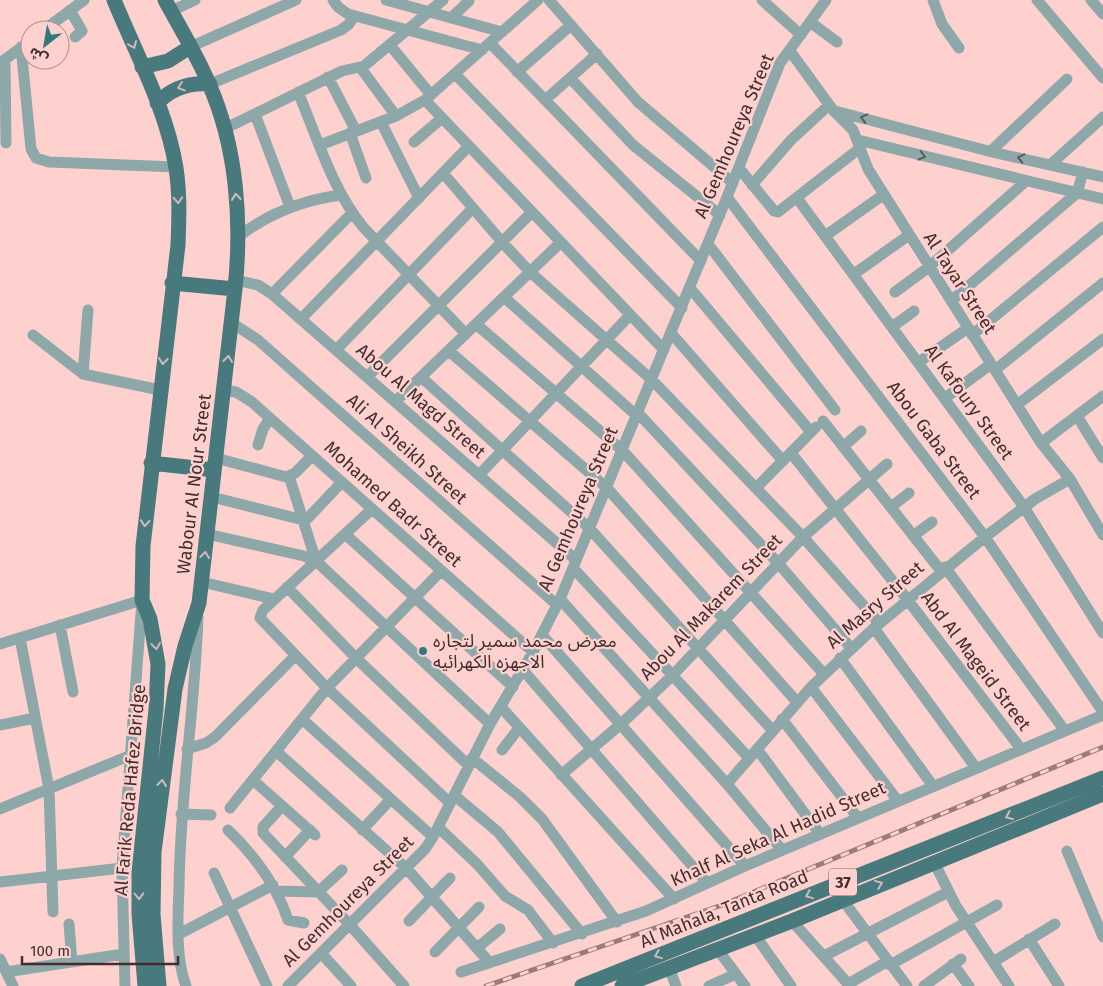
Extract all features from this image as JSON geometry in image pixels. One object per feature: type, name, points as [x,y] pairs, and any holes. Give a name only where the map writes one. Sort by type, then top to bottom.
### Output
[{"type":"main road","points":[[114,0],[157,103],[176,168],[179,225],[151,463],[143,546],[142,600]]},
{"type":"main road","name":"Wabour Al Nour Street","points":[[168,5],[210,84],[224,129],[236,196],[238,237],[236,284],[199,603]]},
{"type":"main road","points":[[142,67],[168,60],[190,47]]},
{"type":"main road","points":[[157,103],[170,92],[185,85],[210,84]]},
{"type":"main road","points":[[172,283],[236,284]]},
{"type":"main road","points":[[151,463],[215,464]]},
{"type":"main road","name":"Al Farik Reda Hafez Bridge","points":[[142,600],[155,641],[158,672],[149,831],[159,986]]},
{"type":"main road","name":"Al Farik Reda Hafez Bridge","points":[[145,986],[138,893],[176,682],[199,603]]},
{"type":"main road","name":"Al Mahala, Tanta Road","points":[[582,986],[1046,809],[1082,794],[1103,778]]},
{"type":"main road","name":"Al Mahala, Tanta Road","points":[[1082,794],[1103,794]]},
{"type":"main road","name":"Al Mahala, Tanta Road","points":[[622,986],[792,921],[934,862],[1046,809]]},
{"type":"street","points":[[57,20],[84,0]]},
{"type":"street","points":[[168,5],[195,0]]},
{"type":"street","points":[[190,47],[296,0]]},
{"type":"street","points":[[333,0],[342,11],[354,16],[407,30],[486,47],[517,72],[701,260]]},
{"type":"street","points":[[386,0],[502,32]]},
{"type":"street","points":[[224,129],[328,77],[349,68],[360,68],[442,0]]},
{"type":"street","points":[[549,0],[645,108],[733,183]]},
{"type":"street","points":[[762,0],[801,36]]},
{"type":"street","points":[[933,0],[942,24],[959,48]]},
{"type":"street","points":[[1037,0],[1103,78]]},
{"type":"street","points":[[1092,0],[1103,14]]},
{"type":"street","points":[[451,18],[469,1]]},
{"type":"street","points":[[320,145],[396,116],[428,97],[486,47],[531,2]]},
{"type":"street","name":"Al Gemhoureya Street","points":[[293,984],[321,953],[407,869],[436,832],[470,761],[533,652],[558,602],[623,451],[728,197],[780,63],[801,36],[821,2]]},
{"type":"street","points":[[70,10],[82,31],[75,37]]},
{"type":"street","points":[[210,84],[341,30],[349,24],[354,16]]},
{"type":"street","points":[[810,22],[837,42]]},
{"type":"street","points":[[517,72],[570,24]]},
{"type":"street","points":[[390,45],[442,118],[664,350]]},
{"type":"street","points":[[6,143],[2,62],[20,48]]},
{"type":"street","name":"Al Tayar Street","points":[[790,51],[831,108],[849,126],[859,144],[868,169],[883,195],[1041,443],[1070,478],[1103,535]]},
{"type":"street","points":[[545,100],[597,54]]},
{"type":"street","points":[[360,68],[396,116]]},
{"type":"street","points":[[27,70],[31,149],[36,158],[49,162],[176,168]]},
{"type":"street","points":[[455,74],[682,308]]},
{"type":"street","points":[[328,77],[353,132],[366,178]]},
{"type":"street","points":[[570,78],[633,145],[720,215]]},
{"type":"street","points":[[991,172],[993,152],[1067,79]]},
{"type":"street","points":[[298,92],[341,195],[352,213],[376,242],[466,334]]},
{"type":"street","points":[[752,185],[791,140],[831,108],[993,152],[1102,175]]},
{"type":"street","points":[[255,114],[290,208]]},
{"type":"street","points":[[1050,165],[1103,117]]},
{"type":"street","points":[[414,142],[442,118]]},
{"type":"street","points":[[381,122],[418,198]]},
{"type":"street","points":[[739,168],[775,212],[780,212],[859,144],[991,172],[1103,199]]},
{"type":"street","points":[[301,319],[469,146]]},
{"type":"street","points":[[951,302],[1077,193],[1083,172]]},
{"type":"street","points":[[443,173],[530,272],[652,380],[803,537],[876,626],[976,768]]},
{"type":"street","points":[[895,292],[929,267],[1026,181]]},
{"type":"street","points":[[238,237],[262,220],[290,208],[315,199],[341,195]]},
{"type":"street","points":[[825,236],[883,195]]},
{"type":"street","name":"Abou Gaba Street","points":[[728,197],[985,537],[1103,713]]},
{"type":"street","name":"Al Kafoury Street","points":[[797,198],[1024,507],[1103,633]]},
{"type":"street","points":[[336,350],[473,208]]},
{"type":"street","points":[[367,377],[532,212]]},
{"type":"street","points":[[272,294],[352,213]]},
{"type":"street","points":[[919,362],[970,331],[1103,228]]},
{"type":"street","points":[[854,274],[909,235]]},
{"type":"street","points":[[395,402],[561,242]]},
{"type":"street","points":[[708,244],[838,408],[811,432],[756,488]]},
{"type":"street","points":[[945,398],[993,367],[1103,283]]},
{"type":"street","name":"Abou Al Magd Street","points":[[236,284],[258,285],[272,294],[479,475],[575,564],[672,676],[753,754],[820,834]]},
{"type":"street","points":[[690,288],[811,432]]},
{"type":"street","points":[[504,298],[638,415],[778,563],[851,648]]},
{"type":"street","points":[[83,374],[88,310]]},
{"type":"street","points":[[892,327],[914,310]]},
{"type":"street","points":[[479,475],[630,315]]},
{"type":"street","name":"Ali Al Sheikh Street","points":[[232,323],[258,340],[558,602],[727,784],[782,850]]},
{"type":"street","points":[[476,324],[623,451],[752,591],[824,674]]},
{"type":"street","name":"Abd Al Mageid Street","points":[[671,333],[836,507],[1021,749]]},
{"type":"street","points":[[33,335],[83,374],[160,390]]},
{"type":"street","points":[[1017,405],[1103,339]]},
{"type":"street","points":[[449,350],[607,488],[797,702]]},
{"type":"street","points":[[421,377],[590,529],[772,730]]},
{"type":"street","name":"Mohamed Badr Street","points":[[224,390],[247,398],[533,652]]},
{"type":"street","points":[[1041,443],[1103,396]]},
{"type":"street","points":[[1077,416],[1103,458]]},
{"type":"street","points":[[258,445],[263,429],[270,418]]},
{"type":"street","points":[[823,421],[913,536],[943,569],[1065,731]]},
{"type":"street","points":[[843,447],[861,431]]},
{"type":"street","points":[[215,464],[289,476],[312,456]]},
{"type":"street","name":"Abou Al Makarem Street","points":[[561,775],[621,724],[672,676],[803,537],[887,464]]},
{"type":"street","points":[[289,476],[316,561]]},
{"type":"street","name":"Al Masry Street","points":[[727,784],[797,702],[851,648],[943,569],[1024,507],[1070,478]]},
{"type":"street","points":[[212,497],[303,520],[308,518],[342,482]]},
{"type":"street","points":[[891,507],[909,493]]},
{"type":"street","points":[[372,509],[261,612],[260,618],[327,688],[452,799],[498,832],[582,934]]},
{"type":"street","points":[[913,536],[932,522]]},
{"type":"street","points":[[207,534],[304,556],[316,561],[490,724]]},
{"type":"street","points":[[345,534],[513,687]]},
{"type":"street","points":[[230,808],[327,688],[441,571]]},
{"type":"street","points":[[202,582],[274,600]]},
{"type":"street","points":[[287,588],[356,658],[470,761],[520,797],[542,819],[617,922]]},
{"type":"street","points":[[0,644],[142,600],[122,868],[125,986]]},
{"type":"street","name":"Wabour Al Nour Street","points":[[186,986],[182,971],[178,934],[181,814],[195,676],[199,603]]},
{"type":"street","points":[[60,625],[73,692]]},
{"type":"street","points":[[542,635],[745,866]]},
{"type":"street","points":[[20,638],[49,789],[53,912]]},
{"type":"street","points":[[187,749],[206,743],[215,737],[295,656]]},
{"type":"street","points":[[840,658],[934,786]]},
{"type":"street","points":[[523,670],[707,883]]},
{"type":"street","points":[[811,687],[898,801]]},
{"type":"street","points":[[501,707],[674,899]]},
{"type":"street","name":"Khalf Al Seka Al Hadid Street","points":[[461,972],[617,922],[674,899],[782,850],[1065,731],[1103,713]]},
{"type":"street","points":[[0,725],[35,718]]},
{"type":"street","points":[[302,719],[391,799],[477,864],[505,896],[528,910],[553,943]]},
{"type":"street","points":[[782,719],[858,818]]},
{"type":"street","points":[[502,750],[519,728]]},
{"type":"street","points":[[276,751],[407,869],[490,963]]},
{"type":"street","points":[[0,809],[131,755]]},
{"type":"street","points":[[253,780],[312,832],[285,857]]},
{"type":"street","points":[[362,830],[391,799]]},
{"type":"street","points":[[282,806],[262,831],[404,986]]},
{"type":"street","points":[[181,814],[211,815]]},
{"type":"street","points":[[228,830],[252,856],[275,888],[288,920],[304,922]]},
{"type":"street","points":[[1067,851],[1103,937]]},
{"type":"street","points":[[934,862],[948,892],[966,922],[1009,986]]},
{"type":"street","points":[[0,882],[122,868]]},
{"type":"street","points":[[178,934],[232,906],[275,888],[318,892],[342,870]]},
{"type":"street","points":[[214,873],[232,906],[267,986]]},
{"type":"street","points":[[409,921],[450,878]]},
{"type":"street","points":[[824,956],[948,892]]},
{"type":"street","points":[[842,899],[907,986]]},
{"type":"street","points":[[792,921],[849,985],[997,905]]},
{"type":"street","points":[[435,952],[479,907]]},
{"type":"street","points":[[69,924],[72,962]]},
{"type":"street","points":[[993,962],[1055,924]]},
{"type":"street","points":[[477,948],[500,929]]},
{"type":"street","points":[[755,935],[791,986]]},
{"type":"street","points":[[1029,939],[1059,986]]},
{"type":"street","points":[[718,950],[745,986]]},
{"type":"street","points":[[321,953],[351,986]]},
{"type":"street","points":[[6,972],[123,954]]},
{"type":"street","points":[[0,959],[13,986]]},
{"type":"street","points":[[924,986],[957,962],[969,986]]},
{"type":"street","points":[[669,968],[676,986]]},
{"type":"street","points":[[709,986],[736,974]]},
{"type":"railway","points":[[486,986],[722,905],[1103,747]]},
{"type":"place","name":"معرض محمد سمير لتجاره الاجهزه الكهرائيه","points":[[423,651]]}]
